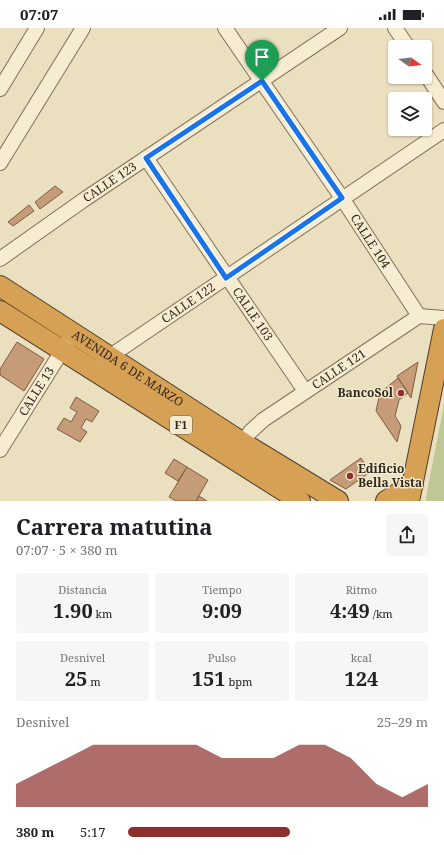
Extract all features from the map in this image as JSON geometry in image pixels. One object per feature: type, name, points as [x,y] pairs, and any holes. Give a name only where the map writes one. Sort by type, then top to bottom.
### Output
[{"type":"highway","name":"AVENIDA 6 DE MARZO","points":[[0,286],[243,443],[338,501]]},
{"type":"highway","name":"AVENIDA 6 DE MARZO","points":[[0,311],[300,501]]},
{"type":"highway","points":[[386,501],[411,492],[444,329]]},
{"type":"street","points":[[0,89],[37,28]]},
{"type":"street","points":[[0,162],[83,28]]},
{"type":"street","name":"CALLE 104","points":[[225,28],[342,198],[419,316]]},
{"type":"street","name":"CALLE 123","points":[[0,259],[146,158],[340,28]]},
{"type":"street","points":[[395,28],[403,40]]},
{"type":"street","points":[[432,84],[444,102]]},
{"type":"street","name":"CALLE 122","points":[[92,368],[444,130]]},
{"type":"street","name":"CALLE 103","points":[[146,158],[226,278],[305,392]]},
{"type":"street","points":[[419,316],[444,318]]},
{"type":"street","name":"CALLE 121","points":[[243,443],[250,432],[264,420],[419,316]]},
{"type":"street","name":"CALLE 13","points":[[0,450],[73,332]]},
{"type":"green space","points":[[444,405],[444,501],[426,501],[427,492]]},
{"type":"building","points":[[55,186],[63,192],[40,209],[35,202]]},
{"type":"building","points":[[29,205],[34,211],[13,226],[8,222]]},
{"type":"building","points":[[17,342],[44,359],[24,391],[0,375],[0,369]]},
{"type":"building","points":[[418,362],[411,398],[397,376]]},
{"type":"building","points":[[398,378],[408,393],[399,400],[395,416],[401,426],[397,442],[376,411],[380,393]]},
{"type":"building","points":[[76,397],[99,411],[92,422],[86,419],[81,428],[87,432],[80,442],[57,429],[64,418],[71,422],[77,412],[70,408]]},
{"type":"building","name":"Edificio Bella Vista","points":[[361,458],[370,472],[346,489],[330,480]]},
{"type":"building","points":[[174,459],[187,467],[178,481],[165,473]]},
{"type":"building","points":[[187,467],[208,480],[196,501],[176,501],[169,497]]},
{"type":"building","points":[[199,496],[207,501],[196,501]]},
{"type":"place","name":"BancoSol","points":[[401,393]]},
{"type":"place","name":"Edificio Bella Vista","points":[[350,476]]},
{"type":"route","points":[[262,81],[342,198],[226,278],[146,158],[262,81]]}]
